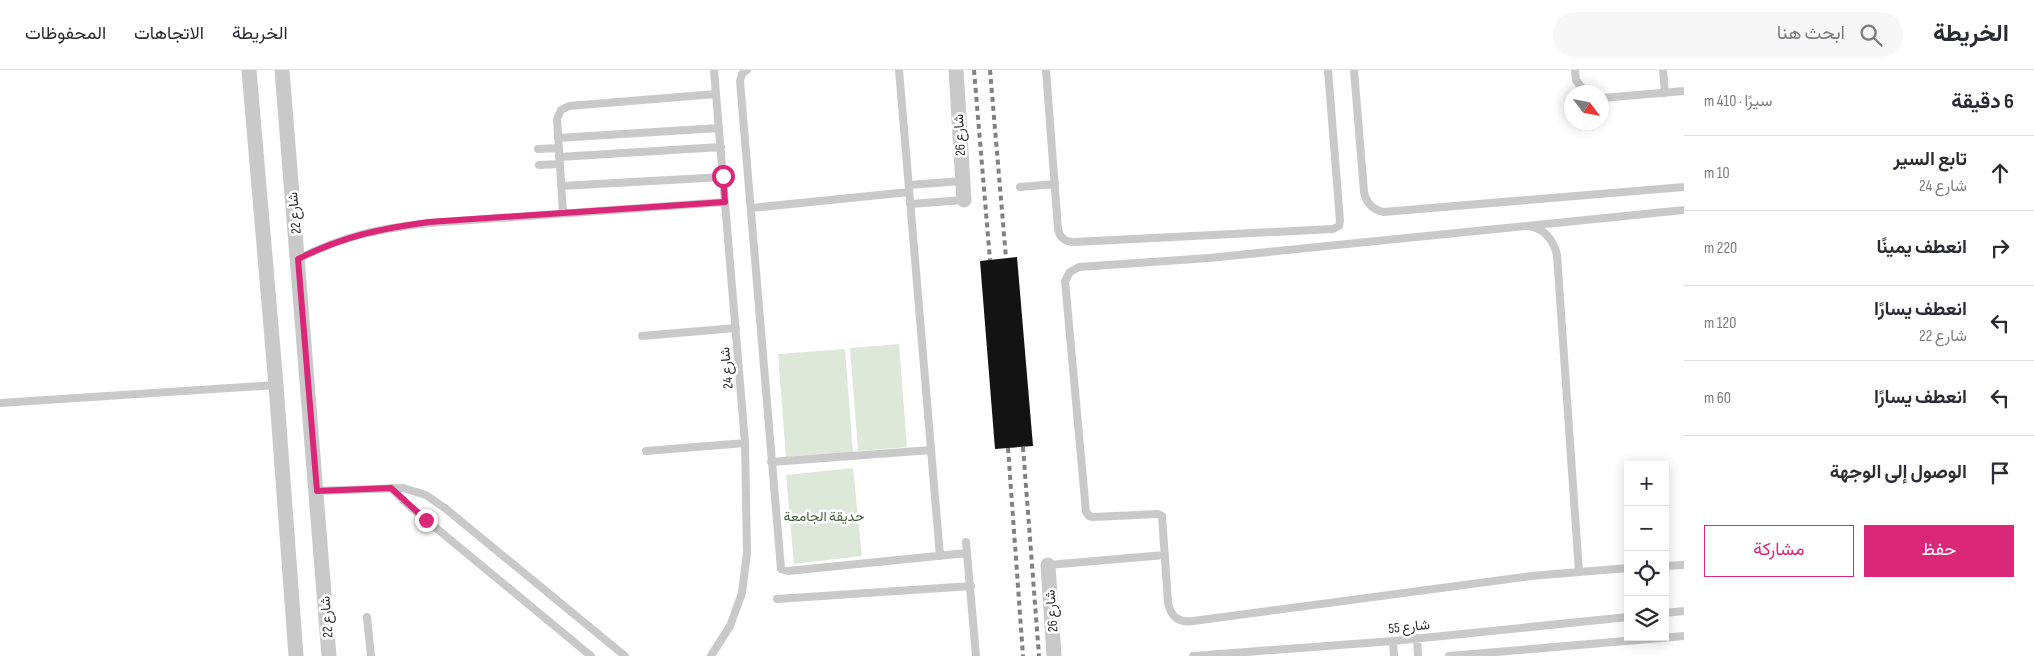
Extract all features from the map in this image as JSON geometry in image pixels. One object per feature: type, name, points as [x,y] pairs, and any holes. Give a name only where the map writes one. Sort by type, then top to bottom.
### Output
[{"type":"street","points":[[249,70],[276,385],[296,656]]},
{"type":"street","name":"شارع 22","points":[[282,70],[329,656]]},
{"type":"street","name":"شارع 26","points":[[956,70],[964,200]]},
{"type":"street","name":"شارع 26","points":[[1048,565],[1054,656]]},
{"type":"lane","name":"شارع 24","points":[[711,656],[730,626],[742,593],[747,553],[745,443],[714,70]]},
{"type":"lane","points":[[747,70],[742,74],[740,81],[780,565],[784,571],[967,553]]},
{"type":"lane","points":[[899,70],[940,556]]},
{"type":"lane","points":[[1046,70],[1059,233],[1061,237],[1069,242],[1335,229],[1340,222],[1328,70]]},
{"type":"lane","points":[[1354,70],[1365,199],[1376,210],[1383,212],[1684,187]]},
{"type":"lane","points":[[1576,70],[1576,80],[1580,85]]},
{"type":"lane","points":[[1663,70],[1665,92]]},
{"type":"lane","points":[[1609,97],[1684,91]]},
{"type":"lane","points":[[563,213],[558,138],[558,114],[561,110],[569,106],[716,94]]},
{"type":"lane","points":[[558,138],[719,128]]},
{"type":"lane","points":[[539,165],[560,161],[721,147]]},
{"type":"lane","points":[[538,149],[559,148]]},
{"type":"lane","points":[[562,186],[723,176]]},
{"type":"lane","points":[[751,208],[962,181]]},
{"type":"lane","points":[[1020,187],[1054,184]]},
{"type":"lane","points":[[910,204],[964,200]]},
{"type":"lane","points":[[298,259],[331,243],[374,230],[429,222],[725,202]]},
{"type":"lane","points":[[1624,568],[1512,579],[1186,622],[1179,620],[1170,610],[1163,518],[1160,514],[1093,517],[1089,516],[1086,512],[1065,287],[1067,276],[1078,267],[1209,258],[1684,210]]},
{"type":"lane","points":[[1528,225],[1545,232],[1555,246],[1557,255],[1579,572]]},
{"type":"lane","points":[[642,336],[736,328]]},
{"type":"lane","points":[[0,403],[276,385]]},
{"type":"lane","points":[[646,451],[745,443]]},
{"type":"lane","points":[[772,462],[931,450]]},
{"type":"lane","points":[[391,488],[407,504],[591,656]]},
{"type":"lane","points":[[317,491],[391,488],[415,490],[436,502],[625,656]]},
{"type":"lane","points":[[966,542],[976,656]]},
{"type":"lane","points":[[1048,565],[1165,554]]},
{"type":"lane","points":[[1669,566],[1684,565]]},
{"type":"lane","points":[[777,598],[971,586]]},
{"type":"lane","points":[[1669,613],[1684,611]]},
{"type":"lane","points":[[367,617],[371,656]]},
{"type":"lane","name":"شارع 55","points":[[1193,656],[1393,641],[1624,617]]},
{"type":"lane","points":[[1669,637],[1684,636]]},
{"type":"lane","points":[[1417,638],[1418,656]]},
{"type":"lane","points":[[1449,656],[1624,640]]},
{"type":"lane","points":[[1393,641],[1394,656]]},
{"type":"green space","points":[[899,344],[907,447],[858,451],[850,348]]},
{"type":"green space","points":[[845,349],[853,453],[786,458],[778,354]]},
{"type":"green space","name":"حديقة الجامعة","points":[[853,468],[862,556],[794,564],[786,475]]},
{"type":"building","points":[[1017,257],[1033,446],[995,449],[980,261]]},
{"type":"railway","points":[[974,70],[990,260]]},
{"type":"railway","points":[[990,70],[1006,258]]},
{"type":"railway","points":[[1023,447],[1039,656]]},
{"type":"railway","points":[[1008,448],[1023,656]]},
{"type":"route","points":[[426,520],[391,488],[317,491],[298,259],[348,237],[374,230],[429,222],[725,202],[723,176]]}]
